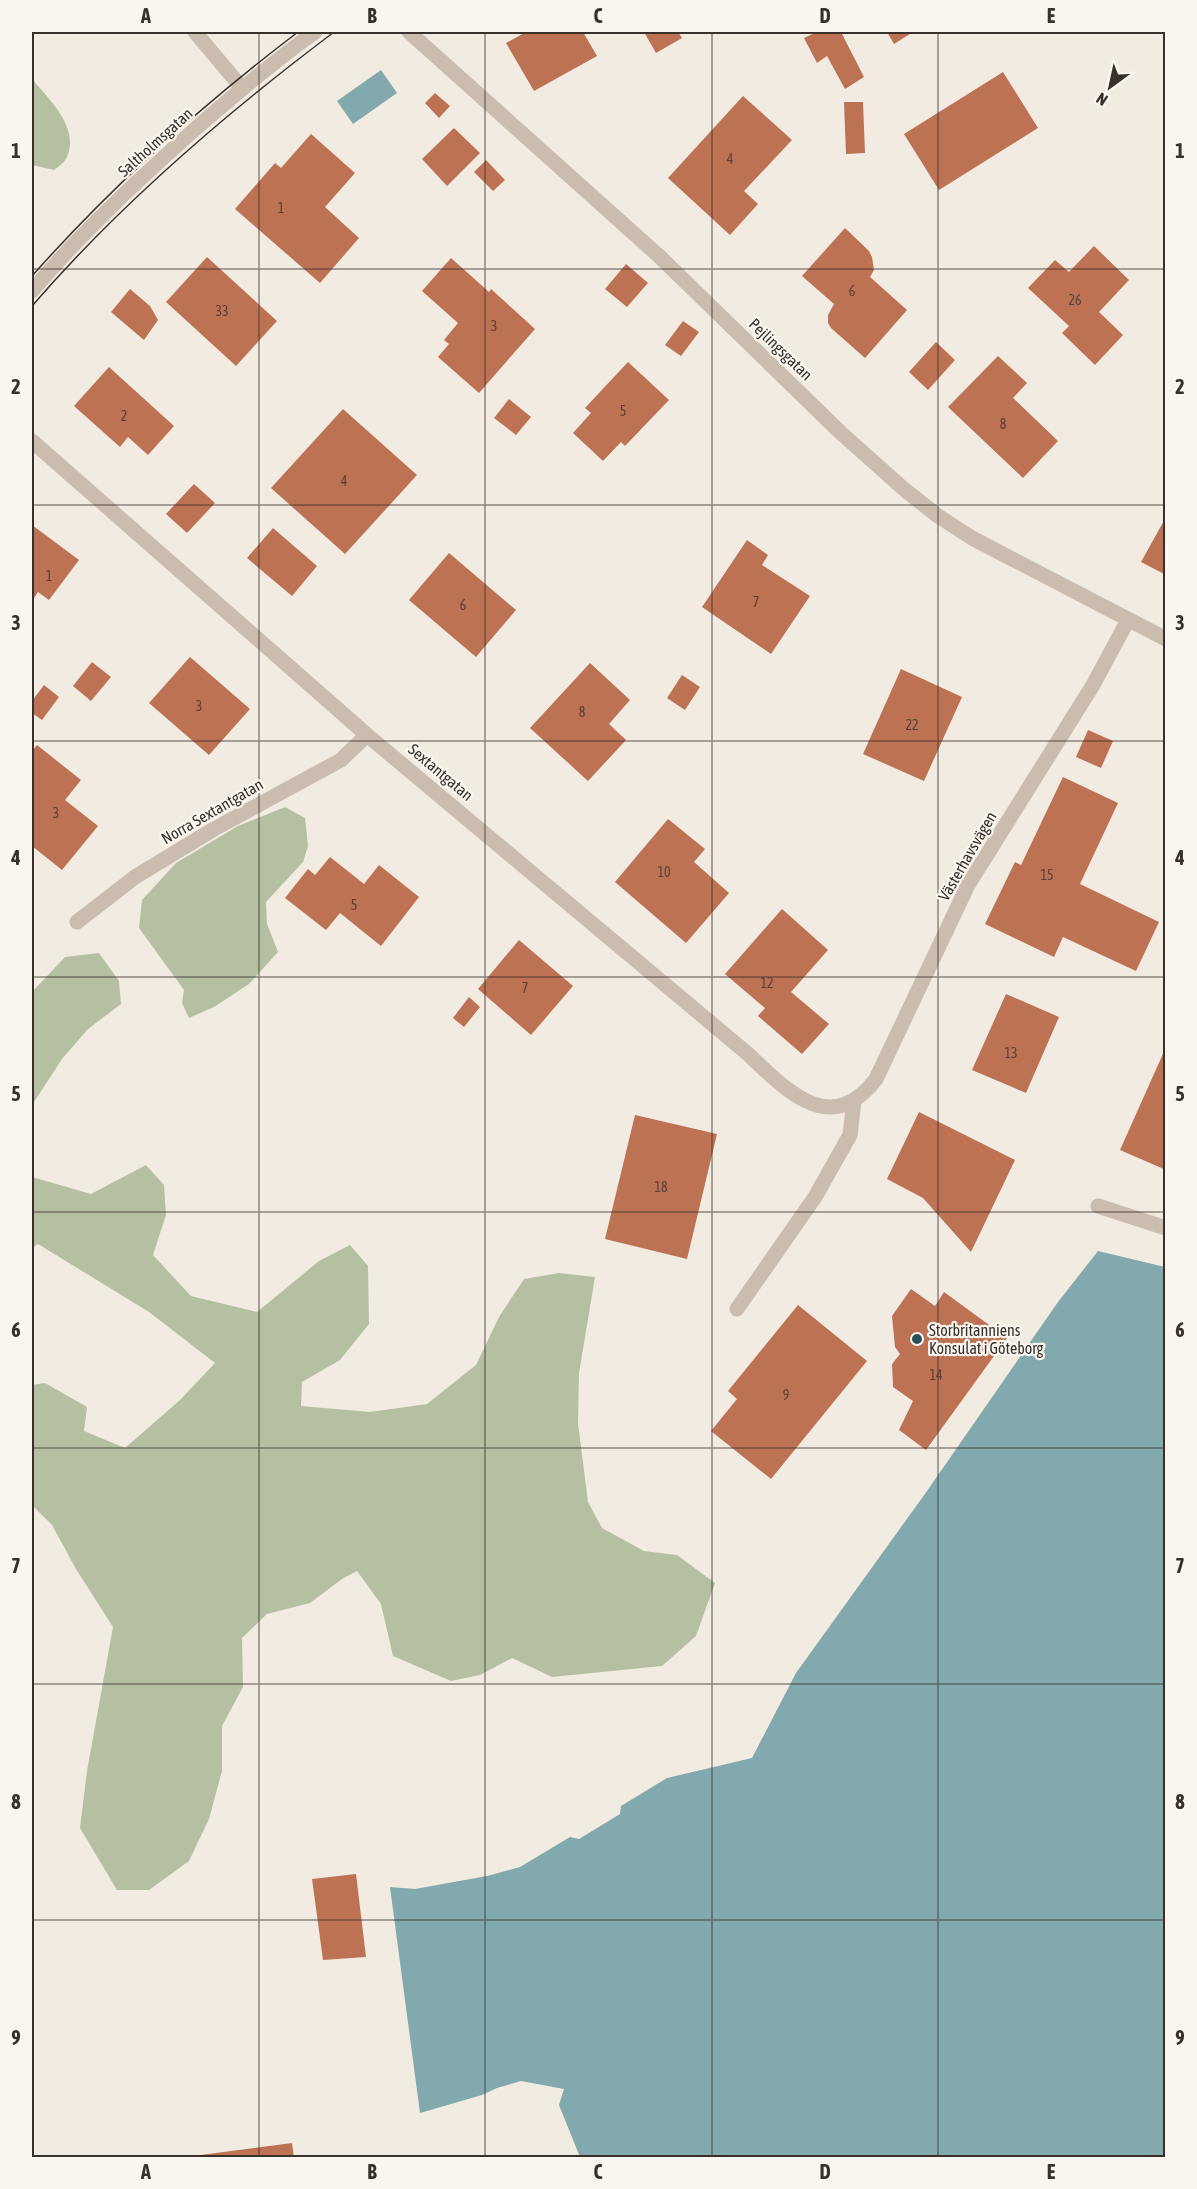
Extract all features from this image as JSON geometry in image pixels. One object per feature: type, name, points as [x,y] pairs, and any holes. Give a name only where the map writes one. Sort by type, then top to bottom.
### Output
[{"type":"street","points":[[195,32],[242,88]]},
{"type":"street","name":"Saltholmsgatan","points":[[32,291],[84,234],[141,178],[242,88],[315,32]]},
{"type":"street","name":"Pejlingsgatan","points":[[409,32],[659,256],[841,433],[905,490],[938,516],[972,538],[1166,639]]},
{"type":"street","name":"Sextantgatan","points":[[32,441],[367,735],[502,846],[793,1094],[809,1103],[824,1107],[847,1104]]},
{"type":"street","name":"Västerhavsvägen","points":[[847,1104],[867,1090],[876,1079],[968,885],[1093,685],[1128,620]]},
{"type":"street","name":"Norra Sextantgatan","points":[[77,922],[135,877],[214,829],[341,760],[367,735]]},
{"type":"street","points":[[737,1309],[815,1197],[850,1135],[847,1104]]},
{"type":"street","points":[[1098,1206],[1166,1228]]},
{"type":"green space","points":[[32,79],[61,115],[69,135],[70,146],[67,157],[54,170],[32,165]]},
{"type":"green space","points":[[285,807],[305,818],[308,846],[303,862],[266,902],[267,924],[278,952],[249,984],[214,1007],[189,1018],[182,1003],[184,990],[139,928],[142,900],[176,863],[238,826]]},
{"type":"green space","points":[[99,953],[119,981],[121,1004],[88,1029],[62,1059],[32,1105],[32,992],[65,957]]},
{"type":"green space","points":[[146,1165],[164,1185],[166,1215],[153,1255],[191,1296],[257,1312],[319,1261],[350,1245],[368,1266],[369,1324],[340,1360],[302,1382],[301,1406],[370,1412],[427,1404],[476,1365],[499,1317],[524,1279],[559,1273],[595,1277],[579,1373],[578,1423],[588,1502],[602,1528],[644,1551],[677,1555],[715,1583],[696,1636],[662,1666],[552,1677],[512,1658],[480,1675],[451,1681],[393,1656],[381,1604],[357,1571],[342,1579],[310,1603],[267,1614],[242,1638],[243,1687],[222,1726],[222,1771],[209,1819],[189,1861],[149,1890],[117,1890],[80,1828],[87,1771],[113,1627],[76,1569],[52,1525],[32,1505],[32,1385],[45,1383],[87,1407],[84,1431],[125,1448],[180,1400],[215,1363],[149,1312],[38,1244],[32,1248],[32,1177],[91,1194]]},
{"type":"water","points":[[381,70],[397,93],[353,124],[337,101]]},
{"type":"water","points":[[1098,1251],[1165,1267],[1165,2157],[777,2158],[774,2155],[772,2158],[580,2157],[559,2105],[564,2089],[521,2081],[420,2113],[390,1887],[415,1889],[487,1876],[520,1867],[570,1837],[579,1839],[620,1814],[621,1806],[667,1778],[752,1758],[796,1673],[927,1491],[1058,1302]]},
{"type":"building","points":[[526,32],[583,32],[597,56],[534,91],[506,43]]},
{"type":"building","points":[[644,32],[678,32],[682,38],[656,53]]},
{"type":"building","points":[[817,32],[841,32],[864,77],[845,89],[827,56],[817,63],[804,38]]},
{"type":"building","points":[[887,32],[913,32],[894,44]]},
{"type":"building","points":[[1003,72],[1038,128],[939,190],[904,134]]},
{"type":"building","points":[[435,93],[450,106],[439,118],[425,103]]},
{"type":"building","points":[[743,96],[792,140],[744,191],[758,204],[730,235],[668,178]]},
{"type":"building","points":[[844,102],[863,102],[865,153],[846,154]]},
{"type":"building","points":[[454,128],[480,153],[447,186],[422,159]]},
{"type":"building","points":[[311,134],[355,173],[325,207],[359,238],[320,283],[235,209],[275,163],[281,168]]},
{"type":"building","points":[[486,160],[505,180],[493,191],[474,172]]},
{"type":"building","points":[[845,228],[869,251],[874,270],[870,277],[907,310],[865,358],[831,328],[828,315],[834,304],[802,276]]},
{"type":"building","points":[[1094,246],[1129,280],[1099,312],[1123,335],[1095,365],[1062,333],[1069,326],[1028,288],[1055,260],[1069,272]]},
{"type":"building","points":[[207,257],[277,321],[236,366],[166,302]]},
{"type":"building","points":[[451,258],[489,292],[491,289],[535,329],[479,393],[438,357],[449,344],[444,340],[458,323],[422,291]]},
{"type":"building","points":[[626,264],[648,283],[627,307],[605,289]]},
{"type":"building","points":[[130,289],[150,306],[158,320],[144,340],[111,312]]},
{"type":"building","points":[[683,321],[699,332],[681,356],[665,345]]},
{"type":"building","points":[[936,342],[955,360],[928,390],[909,372]]},
{"type":"building","points":[[998,356],[1027,383],[1013,398],[1058,441],[1023,478],[948,407]]},
{"type":"building","points":[[628,362],[669,400],[625,446],[621,442],[603,461],[573,433],[591,413],[585,408]]},
{"type":"building","points":[[109,367],[174,426],[148,455],[128,437],[120,447],[74,406]]},
{"type":"building","points":[[509,399],[531,417],[516,435],[494,418]]},
{"type":"building","points":[[343,409],[417,475],[345,554],[271,488]]},
{"type":"building","points":[[194,484],[215,503],[187,533],[166,514]]},
{"type":"building","points":[[1166,517],[1166,575],[1141,562]]},
{"type":"building","points":[[32,525],[79,560],[49,600],[38,592],[32,601]]},
{"type":"building","points":[[273,528],[317,566],[292,596],[247,558]]},
{"type":"building","points":[[747,540],[768,555],[762,565],[810,596],[771,654],[702,607]]},
{"type":"building","points":[[449,553],[516,610],[476,657],[409,600]]},
{"type":"building","points":[[190,657],[250,709],[209,755],[149,703]]},
{"type":"building","points":[[92,662],[111,677],[91,701],[73,686]]},
{"type":"building","points":[[590,663],[630,700],[609,724],[626,740],[588,781],[530,728]]},
{"type":"building","points":[[901,669],[962,697],[924,781],[863,754]]},
{"type":"building","points":[[682,675],[700,687],[685,710],[667,698]]},
{"type":"building","points":[[44,685],[59,697],[42,720],[32,713],[32,701]]},
{"type":"building","points":[[1088,730],[1113,741],[1101,768],[1076,757]]},
{"type":"building","points":[[37,745],[81,780],[65,800],[98,826],[62,870],[32,846],[32,751]]},
{"type":"building","points":[[1063,777],[1118,803],[1080,884],[1159,922],[1136,971],[1063,937],[1054,957],[985,924],[1015,862],[1021,865]]},
{"type":"building","points":[[668,819],[705,849],[694,862],[729,893],[686,943],[615,882]]},
{"type":"building","points":[[330,857],[364,884],[379,865],[419,897],[381,946],[340,913],[326,930],[285,898],[308,869],[315,875]]},
{"type":"building","points":[[782,909],[828,950],[791,992],[829,1024],[802,1054],[758,1016],[765,1008],[725,974]]},
{"type":"building","points":[[519,940],[573,986],[531,1035],[478,989]]},
{"type":"building","points":[[1006,994],[1059,1017],[1026,1093],[972,1070]]},
{"type":"building","points":[[469,997],[480,1007],[464,1027],[453,1018]]},
{"type":"building","points":[[1166,1047],[1166,1170],[1120,1150]]},
{"type":"building","points":[[919,1112],[1015,1160],[971,1252],[923,1198],[887,1179]]},
{"type":"building","points":[[635,1115],[717,1134],[687,1259],[605,1239]]},
{"type":"building","points":[[911,1289],[935,1306],[944,1292],[1007,1338],[926,1450],[899,1430],[913,1401],[893,1387],[892,1364],[900,1354],[895,1347],[892,1316]]},
{"type":"building","points":[[798,1305],[867,1361],[771,1479],[711,1431],[737,1399],[728,1391]]},
{"type":"building","points":[[356,1874],[366,1957],[323,1960],[312,1879]]},
{"type":"building","points":[[292,2143],[294,2158],[193,2158],[193,2156]]},
{"type":"tram line","points":[[32,276],[126,178],[227,88],[298,32]]},
{"type":"tram line","points":[[32,306],[101,231],[175,161],[253,95],[334,32]]},
{"type":"place","name":"Storbritanniens Konsulat i Göteborg","points":[[917,1339]]}]
